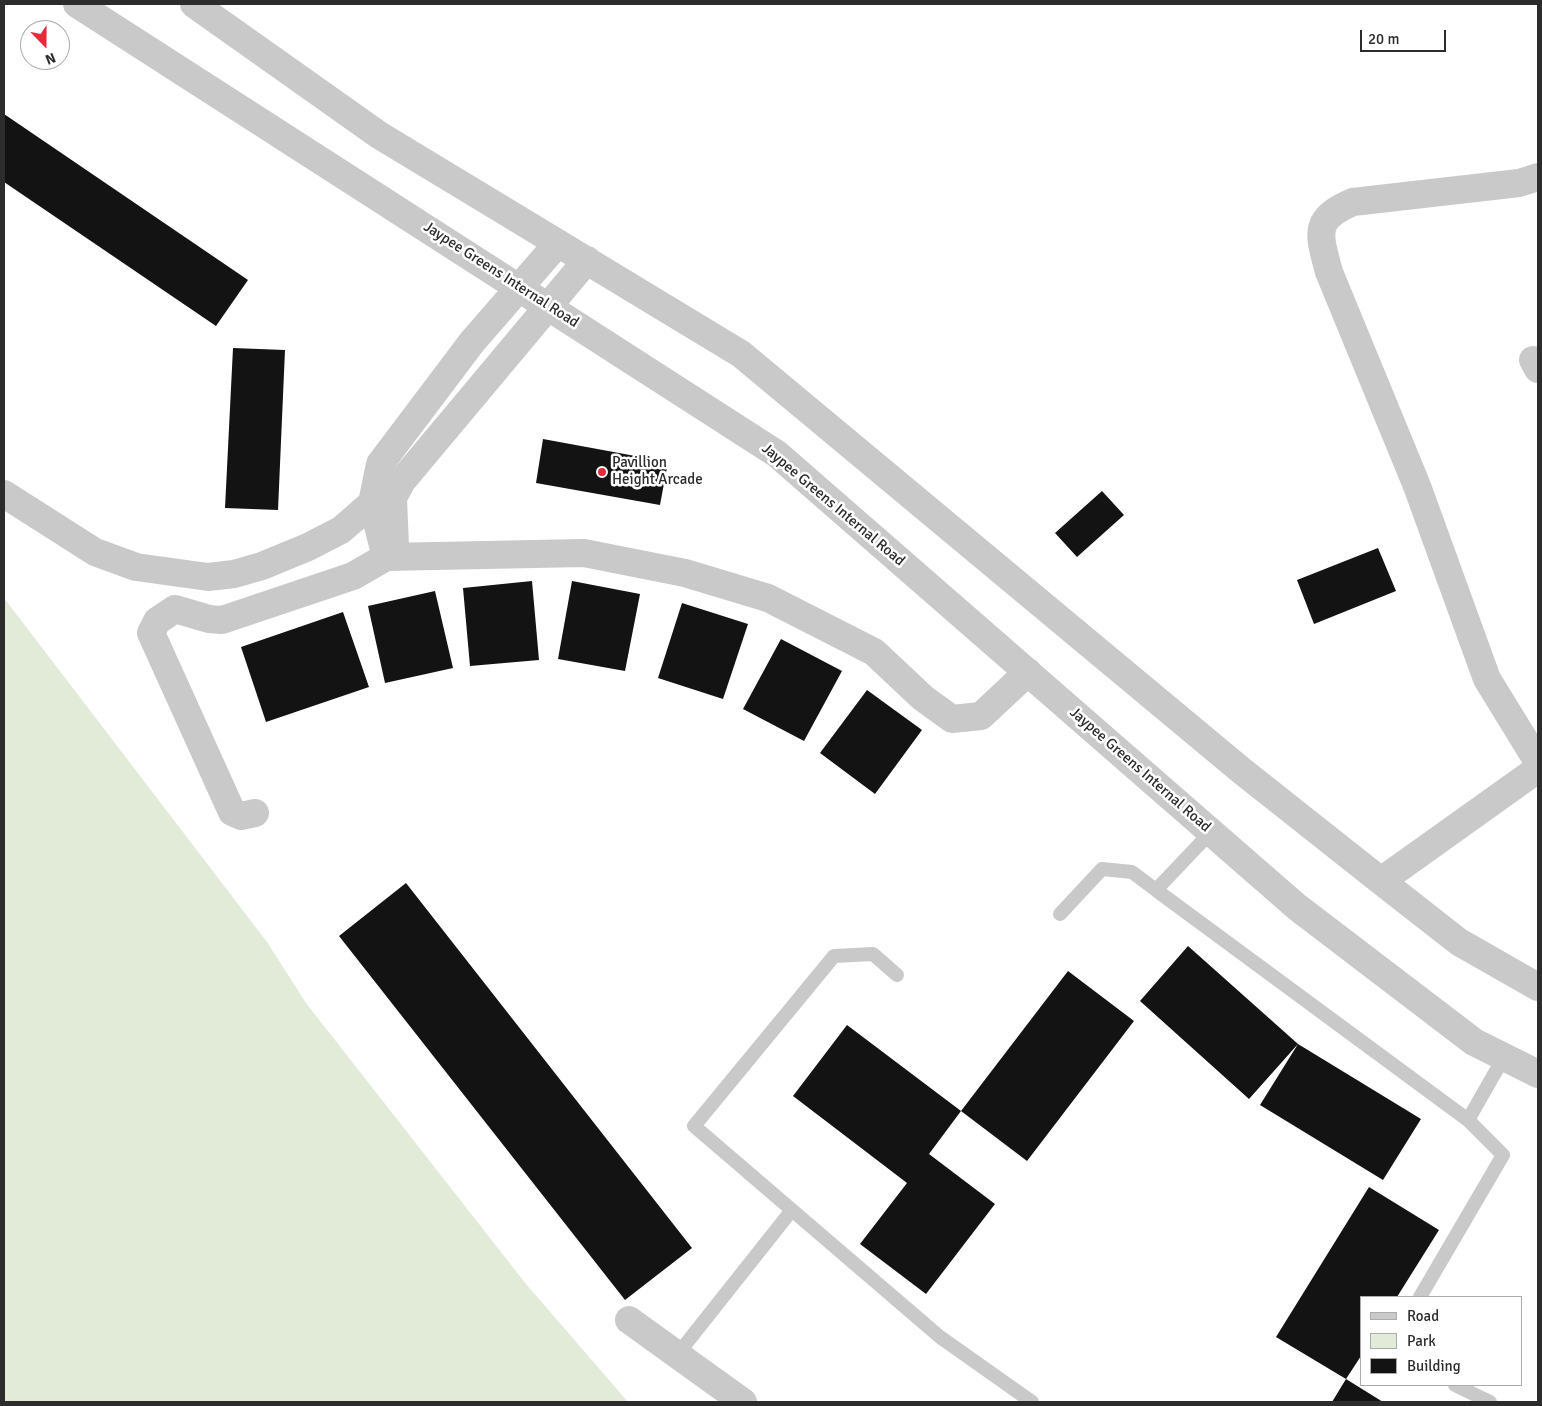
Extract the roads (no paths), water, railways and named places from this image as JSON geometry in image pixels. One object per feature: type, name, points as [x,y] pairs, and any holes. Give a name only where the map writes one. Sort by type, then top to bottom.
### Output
[{"type":"street","name":"Jaypee Greens Internal Road","points":[[76,4],[521,287],[777,454],[1297,907],[1474,1042],[1538,1074]]},
{"type":"street","points":[[194,4],[379,135],[741,354],[1242,771],[1458,942],[1538,988]]},
{"type":"street","points":[[1538,177],[1518,183],[1353,202],[1333,210],[1322,224],[1322,245],[1328,272],[1417,486],[1488,679],[1538,762]]},
{"type":"street","points":[[391,557],[372,503],[380,464],[472,342],[558,243]]},
{"type":"street","points":[[391,557],[393,498],[402,481],[586,260]]},
{"type":"street","points":[[4,494],[95,552],[136,567],[208,577],[234,574],[262,566],[308,547],[341,530],[372,503]]},
{"type":"street","points":[[255,813],[241,816],[232,812],[151,633],[157,621],[175,609],[209,619],[222,620],[353,576],[391,557],[584,553],[685,573],[768,598],[874,652],[923,698],[952,719],[981,716],[1028,672]]},
{"type":"street","points":[[1381,881],[1538,769]]},
{"type":"street","points":[[629,1320],[742,1402]]},
{"type":"lane","points":[[1156,890],[1211,832]]},
{"type":"lane","points":[[1060,914],[1102,869],[1132,872],[1468,1120],[1503,1155],[1421,1296]]},
{"type":"lane","points":[[897,976],[873,954],[834,956],[694,1126],[940,1337],[1032,1402]]},
{"type":"lane","points":[[1468,1120],[1504,1057]]},
{"type":"lane","points":[[677,1354],[792,1210]]},
{"type":"lane","points":[[1457,1386],[1490,1402]]},
{"type":"place","name":"Pavillion Height Arcade","points":[[602,472]]}]
